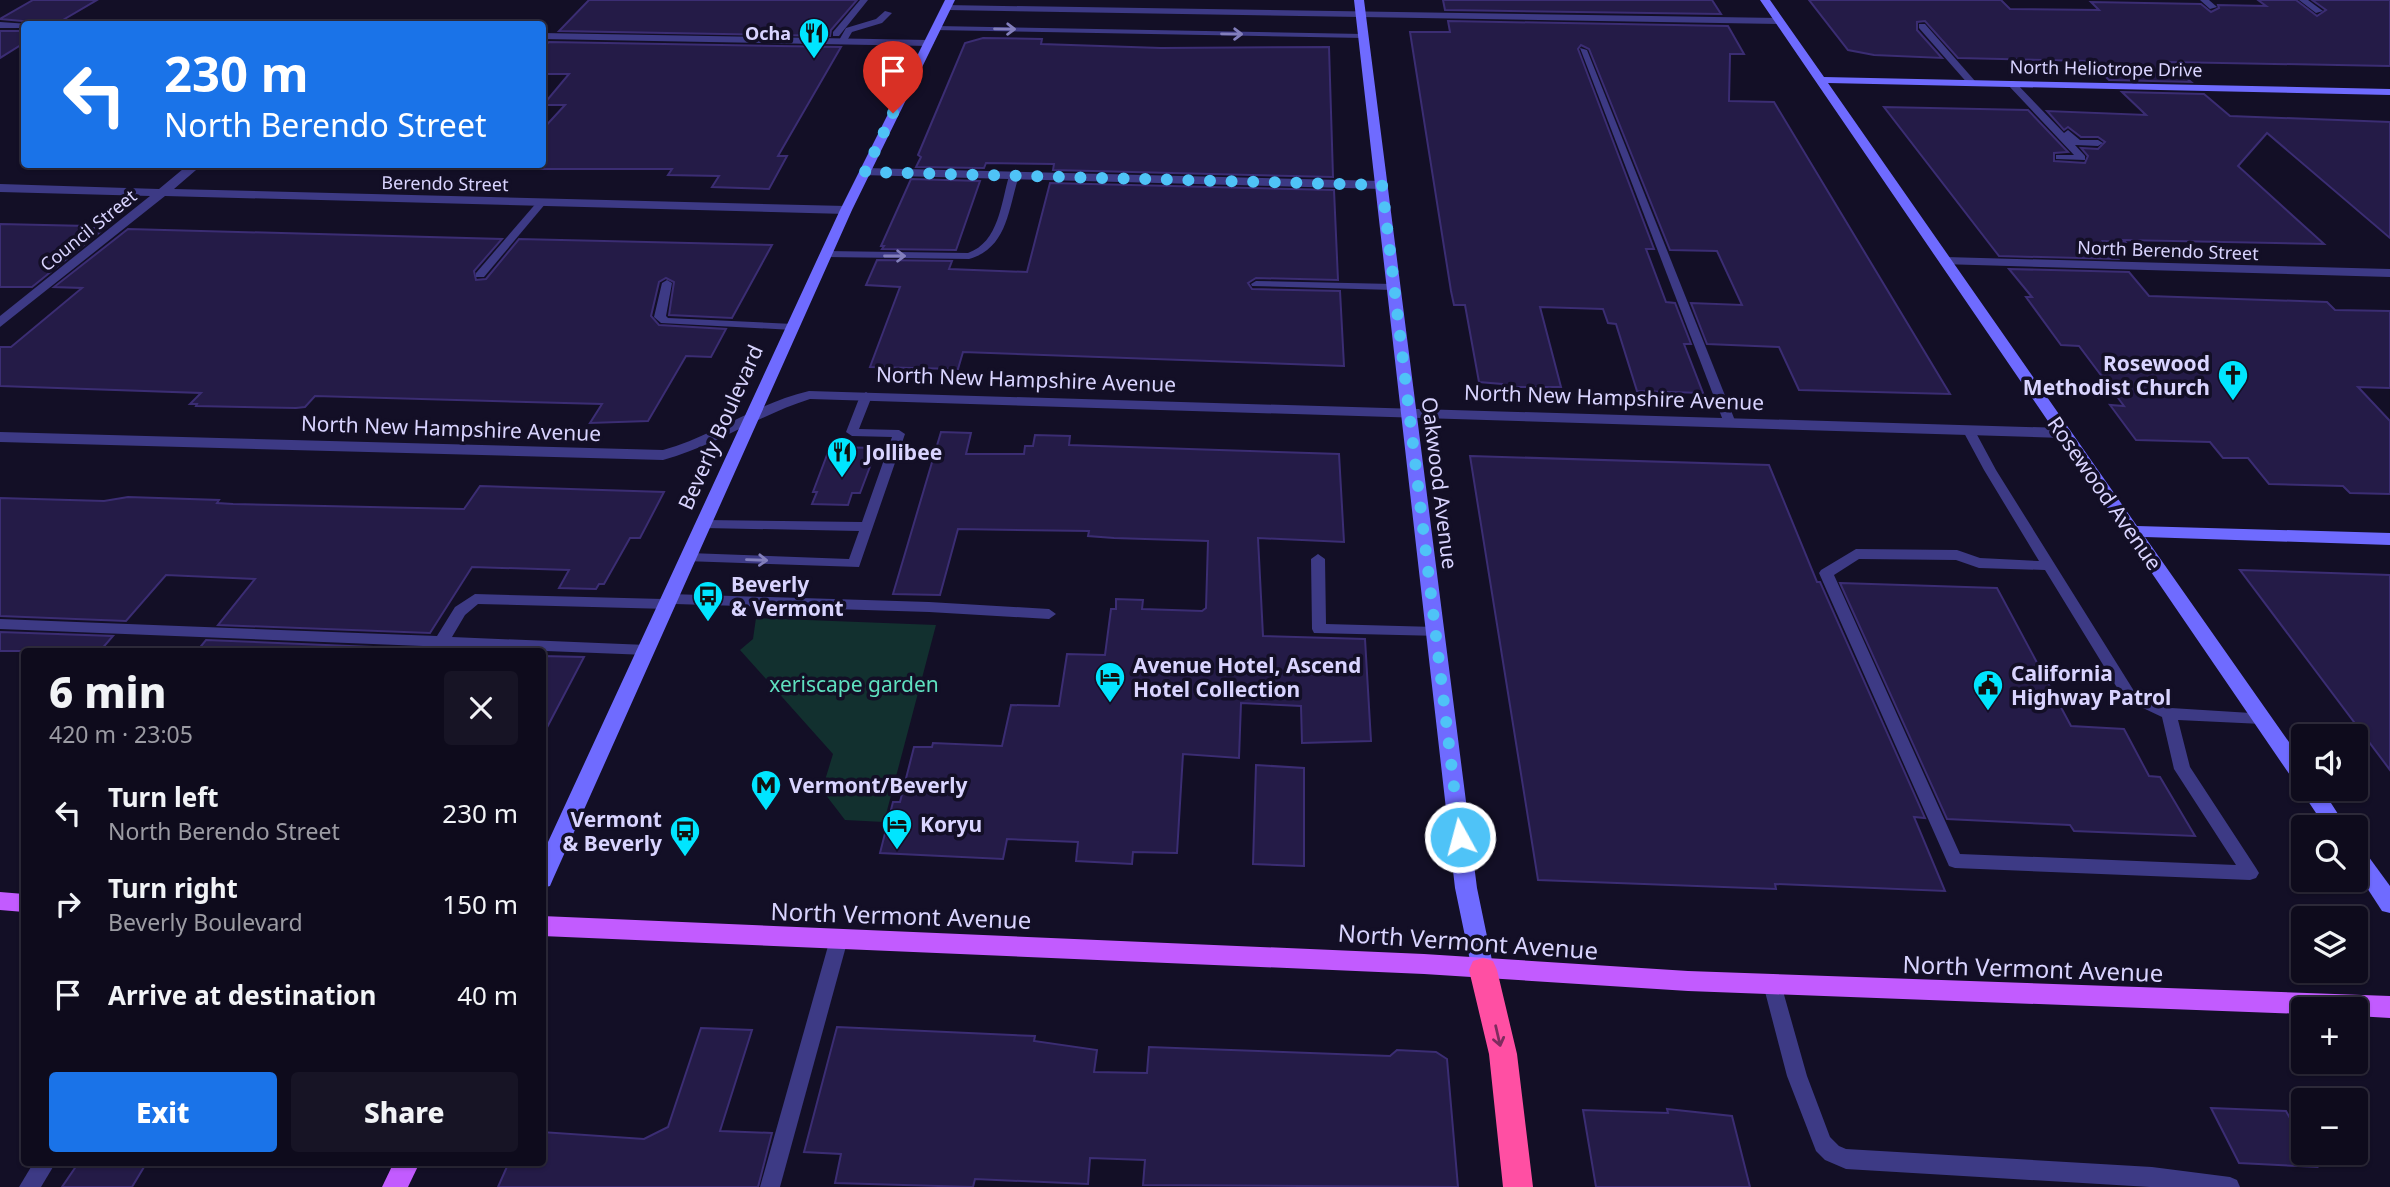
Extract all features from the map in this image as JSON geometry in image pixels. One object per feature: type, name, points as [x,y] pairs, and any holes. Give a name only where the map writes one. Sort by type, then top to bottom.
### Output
[{"type":"highway","points":[[1483,970],[1503,1054],[1518,1187]]},
{"type":"main road","points":[[0,901],[21,903]]},
{"type":"main road","name":"North Vermont Avenue","points":[[546,926],[1424,964],[1483,970],[1772,984],[2390,1007]]},
{"type":"main road","points":[[395,1187],[405,1166]]},
{"type":"street","name":"Oakwood Avenue","points":[[1359,0],[1466,888],[1483,970]]},
{"type":"street","name":"Rosewood Avenue","points":[[1765,0],[2291,760]]},
{"type":"street","points":[[948,3],[1361,15],[1779,21]]},
{"type":"street","name":"Beverly Boulevard","points":[[546,870],[754,418],[846,210],[948,3]]},
{"type":"street","points":[[0,25],[21,25]]},
{"type":"street","points":[[546,36],[929,43]]},
{"type":"street","name":"North Heliotrope Drive","points":[[1822,79],[2390,92]]},
{"type":"street","name":"Council Street","points":[[0,323],[192,168]]},
{"type":"street","points":[[865,172],[1382,185]]},
{"type":"street","name":"Berendo Street","points":[[0,188],[846,210]]},
{"type":"street","name":"North Berendo Street","points":[[1945,261],[2390,273]]},
{"type":"street","name":"North New Hampshire Avenue","points":[[0,437],[638,456],[679,452],[785,401],[809,395],[2063,433]]},
{"type":"street","points":[[2131,531],[2390,541]]},
{"type":"street","points":[[2368,873],[2390,905]]},
{"type":"lane","points":[[837,41],[864,0]]},
{"type":"lane","points":[[2204,0],[2213,7]]},
{"type":"lane","points":[[2303,0],[2319,11]]},
{"type":"lane","points":[[837,41],[849,30],[879,20],[888,13]]},
{"type":"lane","points":[[1922,26],[1972,83]]},
{"type":"lane","points":[[936,27],[1363,36]]},
{"type":"lane","points":[[1583,50],[1730,423]]},
{"type":"lane","points":[[2016,83],[2077,143],[2098,143]]},
{"type":"lane","points":[[2016,83],[2082,158],[2059,157]]},
{"type":"lane","points":[[826,254],[970,256],[984,253],[993,245],[1014,176]]},
{"type":"lane","points":[[480,275],[541,203]]},
{"type":"lane","points":[[667,283],[660,306],[660,317],[666,321],[793,327]]},
{"type":"lane","points":[[1256,284],[1393,287]]},
{"type":"lane","points":[[689,558],[854,564],[899,435],[852,432],[866,396]]},
{"type":"lane","points":[[1969,431],[1990,470],[2129,695],[2169,714],[2262,718]]},
{"type":"lane","points":[[705,524],[867,527]]},
{"type":"lane","points":[[2051,566],[1979,563],[1957,555],[1856,554],[1826,573],[1955,861],[2250,873],[2182,769],[2169,714]]},
{"type":"lane","points":[[1318,559],[1319,629],[1436,632]]},
{"type":"lane","points":[[441,642],[460,611],[475,599],[669,601],[1049,614]]},
{"type":"lane","points":[[0,624],[647,650]]},
{"type":"lane","points":[[770,1187],[839,939]]},
{"type":"lane","points":[[1772,984],[1797,1076],[1823,1144],[1832,1153],[1846,1159],[2152,1177],[2230,1187]]},
{"type":"lane","points":[[29,1187],[43,1166]]},
{"type":"green space","name":"xeriscape garden","points":[[756,618],[936,625],[884,822],[845,820],[822,790],[833,754],[740,650],[753,639]]},
{"type":"building","points":[[33,0],[97,0],[61,21],[0,19]]},
{"type":"building","points":[[589,0],[857,0],[831,30],[830,36],[559,31]]},
{"type":"building","points":[[1443,0],[1712,0],[1721,14],[1445,10]]},
{"type":"building","points":[[1809,0],[2001,0],[2010,9],[2099,10],[2091,2],[2201,4],[2211,12],[2219,8],[2218,5],[2266,6],[2258,0],[2296,0],[2317,16],[2326,10],[2312,0],[2390,0],[2390,66],[2171,62],[2174,64],[2169,64],[2191,82],[2109,80],[2089,61],[1958,58],[1925,21],[1917,22],[1917,30],[1942,58],[1874,55],[1848,50]]},
{"type":"building","points":[[1448,21],[1728,26],[1744,54],[1730,54],[1729,101],[1774,102],[1950,394],[1799,390],[1779,347],[1707,344],[1691,303],[1742,305],[1717,251],[1670,250],[1589,49],[1581,45],[1578,49],[1654,249],[1646,249],[1666,302],[1675,303],[1691,344],[1684,344],[1703,393],[1637,391],[1616,324],[1608,323],[1603,309],[1540,307],[1561,387],[1503,387],[1502,384],[1479,382],[1465,305],[1454,305],[1451,291],[1410,32],[1450,32]]},
{"type":"building","points":[[0,31],[21,31],[21,45],[0,58]]},
{"type":"building","points":[[983,38],[1042,39],[1041,44],[1161,48],[1329,47],[1333,177],[1053,170],[1054,164],[986,163],[984,168],[916,167],[921,157],[918,155],[965,43]]},
{"type":"building","points":[[549,42],[841,47],[778,156],[787,156],[769,189],[712,187],[719,176],[668,175],[672,169],[520,169],[546,168],[546,126],[565,105],[546,105],[546,101],[569,74],[546,74],[546,45]]},
{"type":"building","points":[[2122,92],[2204,94],[2230,116],[2390,122],[2390,238],[2267,133],[2238,166],[2324,244],[2123,240],[2125,242],[2103,241],[2118,259],[1999,256],[1884,107],[2028,110],[2068,152],[2054,153],[2054,161],[2085,163],[2088,156],[2081,148],[2098,149],[2105,142],[2098,137],[2081,137],[2068,127],[2064,130],[2047,111],[2146,115]]},
{"type":"building","points":[[911,179],[980,181],[956,250],[882,249]]},
{"type":"building","points":[[1050,183],[1334,190],[1338,280],[1256,278],[1248,283],[1252,289],[1340,291],[1344,366],[963,352],[958,369],[870,367],[900,287],[866,285],[877,260],[952,261],[949,269],[1027,272]]},
{"type":"building","points":[[0,224],[105,228],[32,287],[0,287]]},
{"type":"building","points":[[128,229],[502,239],[474,271],[476,280],[486,279],[519,239],[772,245],[732,318],[669,315],[674,282],[666,278],[659,282],[651,316],[659,325],[726,329],[711,357],[686,356],[648,421],[590,423],[602,404],[315,396],[305,407],[296,408],[196,406],[197,404],[190,404],[201,393],[0,386],[0,347],[11,347],[82,288],[54,287]]},
{"type":"building","points":[[2009,269],[2129,272],[2149,296],[2327,302],[2335,310],[2390,311],[2390,388],[2358,387],[2390,421],[2390,494],[2350,493],[2343,486],[2269,484],[2248,458],[2223,458],[2210,442],[2136,440],[2110,405],[2124,406],[2079,346],[2061,345],[2026,297],[2032,297]]},
{"type":"building","points":[[941,432],[971,433],[966,454],[1024,454],[1025,446],[1033,446],[1035,435],[1070,436],[1069,445],[1339,454],[1344,542],[1258,538],[1263,636],[1365,639],[1371,741],[1302,743],[1301,706],[1241,703],[1239,758],[1183,754],[1177,853],[1133,852],[1132,864],[1076,861],[1078,842],[1007,839],[1003,859],[880,853],[893,802],[900,802],[914,747],[932,747],[933,743],[1002,746],[1011,705],[1059,706],[1067,654],[1105,655],[1111,609],[1116,609],[1116,599],[1143,600],[1142,609],[1202,611],[1206,608],[1208,541],[1088,536],[1089,531],[958,529],[940,595],[893,594]]},
{"type":"building","name":"Jollibee","points":[[830,447],[877,448],[860,493],[852,493],[848,505],[812,504],[817,492],[813,492]]},
{"type":"building","points":[[1470,456],[1769,465],[1817,582],[1820,582],[1925,818],[1914,817],[1945,891],[1775,884],[1776,889],[1538,880]]},
{"type":"building","points":[[480,486],[664,492],[640,538],[630,538],[604,584],[599,584],[596,589],[559,588],[569,570],[472,567],[430,633],[218,625],[255,579],[166,575],[126,621],[0,616],[0,498],[104,501],[128,497],[219,500],[217,503],[233,504],[464,509]]},
{"type":"building","points":[[2240,570],[2390,575],[2390,770],[2368,741],[2368,724],[2356,724]]},
{"type":"building","name":"California Highway Patrol","points":[[1840,583],[1997,588],[2071,726],[2124,729],[2149,776],[2160,777],[2195,836],[2074,831],[2070,825],[1947,819]]},
{"type":"building","points":[[0,632],[113,636],[103,648],[21,648],[21,651],[0,651]]},
{"type":"building","points":[[206,640],[396,648],[199,648]]},
{"type":"building","points":[[546,656],[584,657],[546,729]]},
{"type":"building","points":[[1256,765],[1304,768],[1304,866],[1253,864]]},
{"type":"building","points":[[837,1027],[1035,1036],[1034,1041],[1097,1050],[1094,1072],[1147,1073],[1149,1047],[1390,1056],[1397,1050],[1436,1052],[1447,1059],[1458,1187],[1143,1185],[1145,1160],[1090,1158],[1088,1184],[975,1179],[973,1187],[835,1183],[841,1154],[804,1152]]},
{"type":"building","points":[[701,1028],[752,1030],[720,1131],[772,1133],[758,1187],[498,1187],[507,1166],[546,1166],[546,1132],[644,1139],[668,1127]]},
{"type":"building","points":[[2211,1108],[2286,1111],[2291,1120],[2291,1165],[2317,1167],[2239,1163]]},
{"type":"building","points":[[1667,1109],[1732,1116],[1750,1187],[1596,1187],[1583,1110],[1668,1113]]},
{"type":"building","points":[[76,1166],[145,1166],[132,1187],[62,1187]]},
{"type":"place","name":"Ocha","points":[[814,60]]},
{"type":"place","name":"Rosewood Methodist Church","points":[[2233,402]]},
{"type":"place","name":"Jollibee","points":[[842,479]]},
{"type":"place","name":"Beverly & Vermont","points":[[708,623]]},
{"type":"place","name":"Avenue Hotel, Ascend Hotel Collection","points":[[1110,704]]},
{"type":"place","name":"California Highway Patrol","points":[[1988,712]]},
{"type":"place","name":"Vermont/Beverly","points":[[766,812]]},
{"type":"place","name":"Koryu","points":[[897,851]]},
{"type":"place","name":"Vermont & Beverly","points":[[685,858]]},
{"type":"route","points":[[893,113],[865,172],[1382,185],[1410,437],[1460,837]]}]
